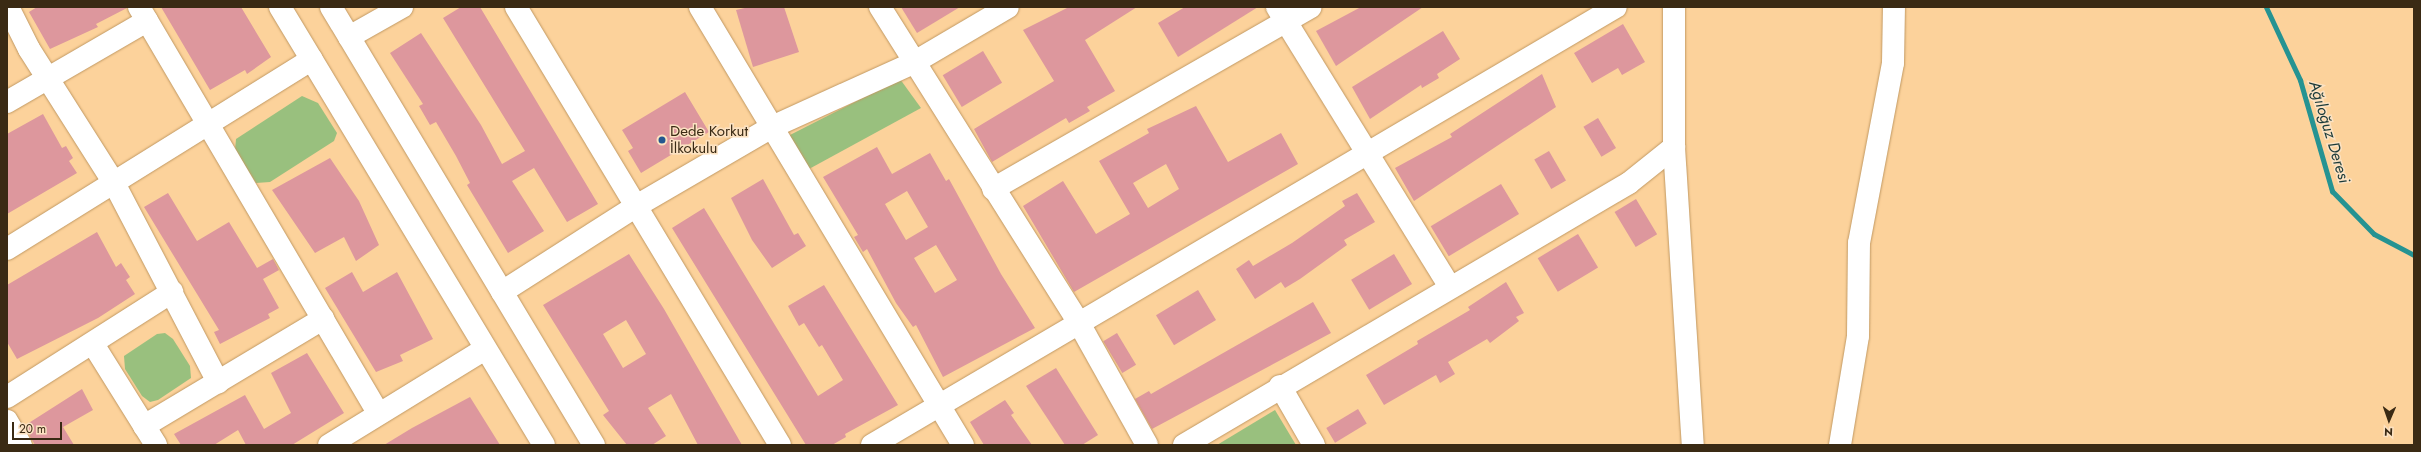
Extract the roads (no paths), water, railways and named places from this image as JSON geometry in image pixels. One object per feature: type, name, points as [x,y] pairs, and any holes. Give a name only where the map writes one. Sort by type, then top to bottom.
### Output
[{"type":"street","points":[[8,7],[48,78],[114,182],[218,382]]},
{"type":"street","points":[[280,7],[544,445]]},
{"type":"street","points":[[331,7],[594,445]]},
{"type":"street","points":[[349,37],[402,7]]},
{"type":"street","points":[[516,7],[638,205],[780,445]]},
{"type":"street","points":[[700,7],[962,445]]},
{"type":"street","points":[[880,7],[913,63],[1080,325],[1147,445]]},
{"type":"street","points":[[502,292],[638,205],[772,126],[913,63],[1008,7]]},
{"type":"street","points":[[993,189],[1281,14],[1310,7]]},
{"type":"street","points":[[872,445],[1080,325],[1616,7]]},
{"type":"street","points":[[1674,7],[1674,147],[1693,445]]},
{"type":"street","points":[[1840,445],[1858,336],[1859,243],[1892,63],[1894,7]]},
{"type":"street","points":[[7,102],[48,78],[143,14],[379,414]]},
{"type":"street","points":[[1281,14],[1450,287]]},
{"type":"street","points":[[7,249],[312,59]]},
{"type":"street","points":[[1184,445],[1280,386],[1629,182],[1674,147]]},
{"type":"street","points":[[7,397],[93,344],[172,292]]},
{"type":"street","points":[[144,426],[323,319]]},
{"type":"street","points":[[93,344],[156,445]]},
{"type":"street","points":[[329,445],[486,349]]},
{"type":"street","points":[[1280,386],[1314,445]]},
{"type":"street","points":[[7,421],[20,445]]},
{"type":"waterway","name":"Ağıloğuz Deresi","points":[[2266,7],[2300,80],[2332,191],[2374,234],[2414,255]]},
{"type":"place","name":"Dede Korkut İlkokulu","points":[[662,140]]}]
